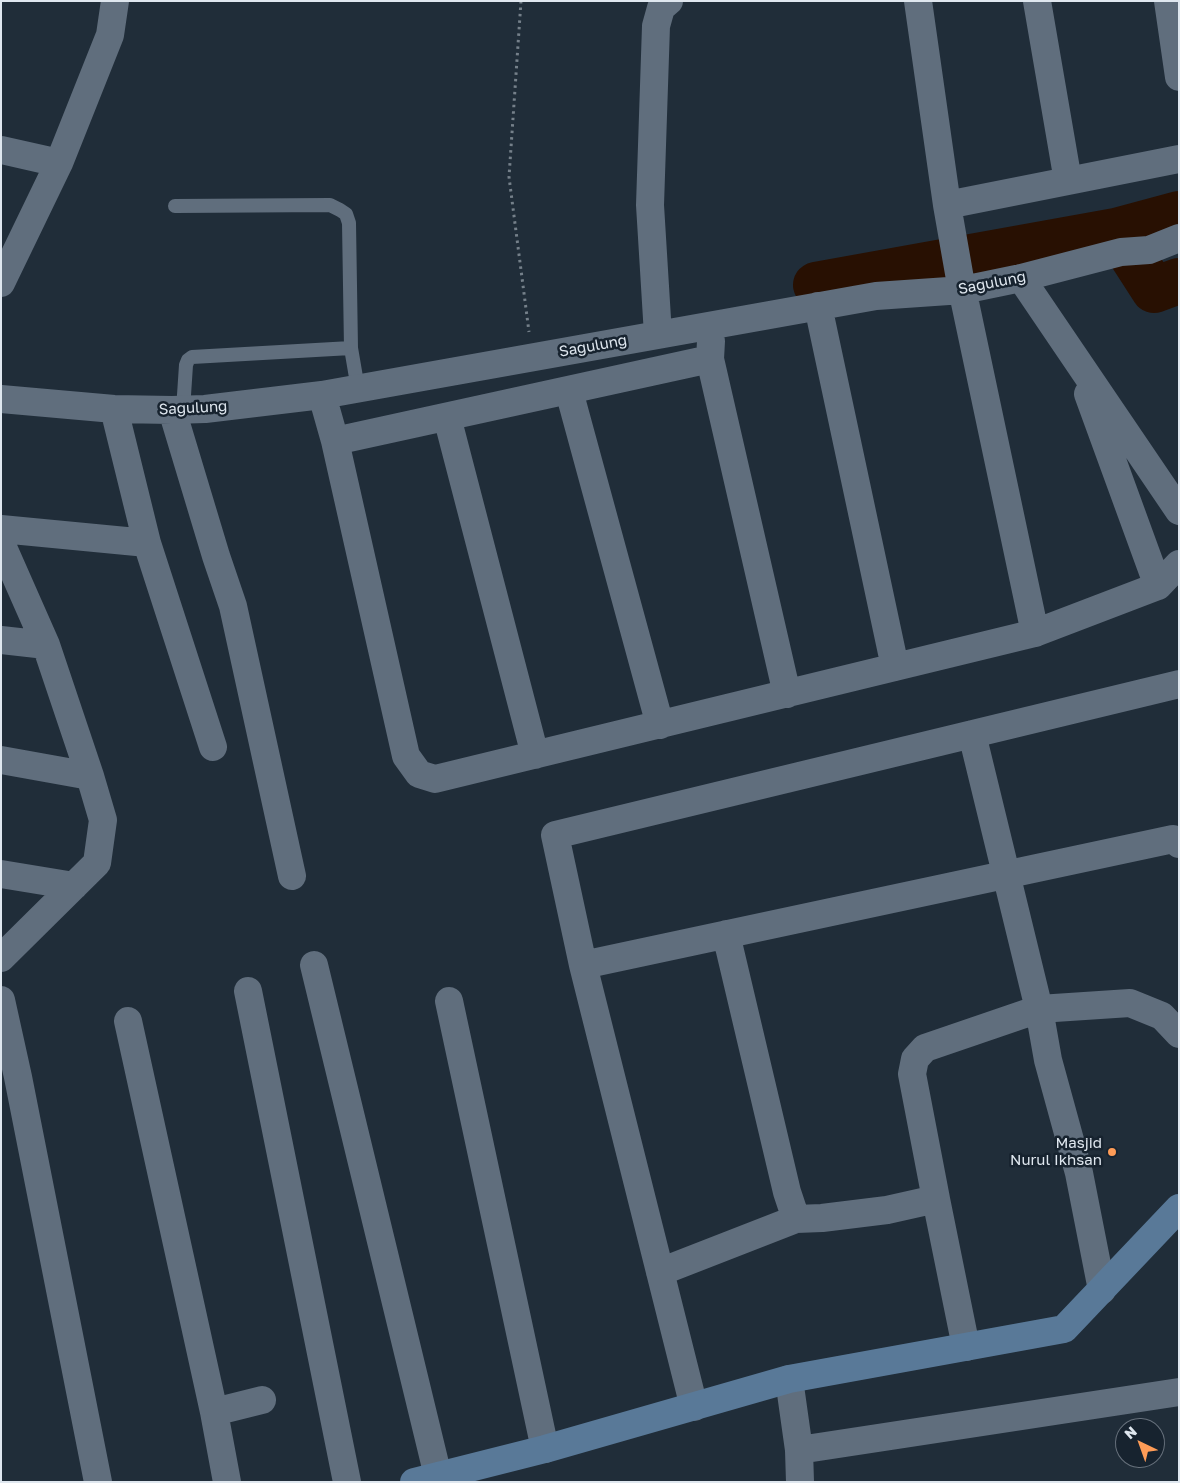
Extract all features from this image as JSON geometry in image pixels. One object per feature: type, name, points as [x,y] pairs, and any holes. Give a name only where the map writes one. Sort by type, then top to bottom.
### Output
[{"type":"street","points":[[1,283],[59,163],[110,35],[115,1]]},
{"type":"street","points":[[658,335],[650,205],[651,165],[656,26],[661,8],[668,1]]},
{"type":"street","points":[[918,1],[951,232],[1035,633]]},
{"type":"street","points":[[1037,1],[1068,181]]},
{"type":"street","points":[[1168,1],[1179,77]]},
{"type":"street","points":[[1,150],[59,163]]},
{"type":"street","points":[[947,205],[1179,159]]},
{"type":"street","name":"Sagulung","points":[[1,399],[114,409],[177,410],[205,409],[322,395],[876,296],[1021,278],[1121,252],[1149,250],[1179,238]]},
{"type":"street","points":[[1021,278],[1179,511]]},
{"type":"street","points":[[818,306],[895,667]]},
{"type":"street","points":[[712,325],[710,360],[787,694]]},
{"type":"street","points":[[1074,355],[1158,586]]},
{"type":"street","points":[[335,441],[710,360]]},
{"type":"street","points":[[569,391],[660,725]]},
{"type":"street","points":[[322,395],[335,441],[406,756],[419,774],[435,780],[1035,633],[1158,586],[1179,564]]},
{"type":"street","points":[[114,409],[147,543],[212,747]]},
{"type":"street","points":[[177,410],[216,556],[233,606],[292,876]]},
{"type":"street","points":[[447,417],[535,756]]},
{"type":"street","points":[[1,529],[147,543]]},
{"type":"street","points":[[1,544],[46,645],[103,820],[97,863],[1,958]]},
{"type":"street","points":[[1,640],[46,645]]},
{"type":"street","points":[[694,1407],[583,965],[555,835],[1179,684]]},
{"type":"street","points":[[972,734],[1039,1009],[1048,1060],[1080,1173],[1102,1290]]},
{"type":"street","points":[[1,760],[90,776]]},
{"type":"street","points":[[583,965],[1173,839],[1179,844]]},
{"type":"street","points":[[1,874],[74,886]]},
{"type":"street","points":[[726,934],[787,1192],[796,1219]]},
{"type":"street","points":[[314,965],[426,1479],[545,1449],[789,1379],[1064,1329],[1179,1208]]},
{"type":"street","points":[[248,991],[347,1482]]},
{"type":"street","points":[[1,1000],[18,1076],[98,1482]]},
{"type":"street","points":[[448,1001],[545,1449]]},
{"type":"street","points":[[966,1347],[912,1074],[915,1059],[924,1048],[1039,1009],[1130,1003],[1162,1016],[1179,1034]]},
{"type":"street","points":[[128,1021],[214,1412],[227,1482]]},
{"type":"street","points":[[660,1272],[796,1219],[822,1218],[887,1210],[936,1199]]},
{"type":"street","points":[[789,1379],[799,1450],[800,1482]]},
{"type":"street","points":[[799,1450],[1179,1392]]},
{"type":"street","points":[[214,1412],[262,1400]]},
{"type":"lane","points":[[175,206],[330,206],[346,214],[350,223],[351,348],[358,389]]},
{"type":"lane","points":[[177,410],[186,365],[188,360],[192,358],[351,348]]},
{"type":"path","points":[[520,1],[509,176],[532,358]]},
{"type":"waterway","points":[[1179,214],[1116,231],[1154,290],[1179,281]]},
{"type":"waterway","points":[[816,285],[1116,231]]},
{"type":"place","name":"Masjid Nurul Ikhsan","points":[[1112,1152]]}]
